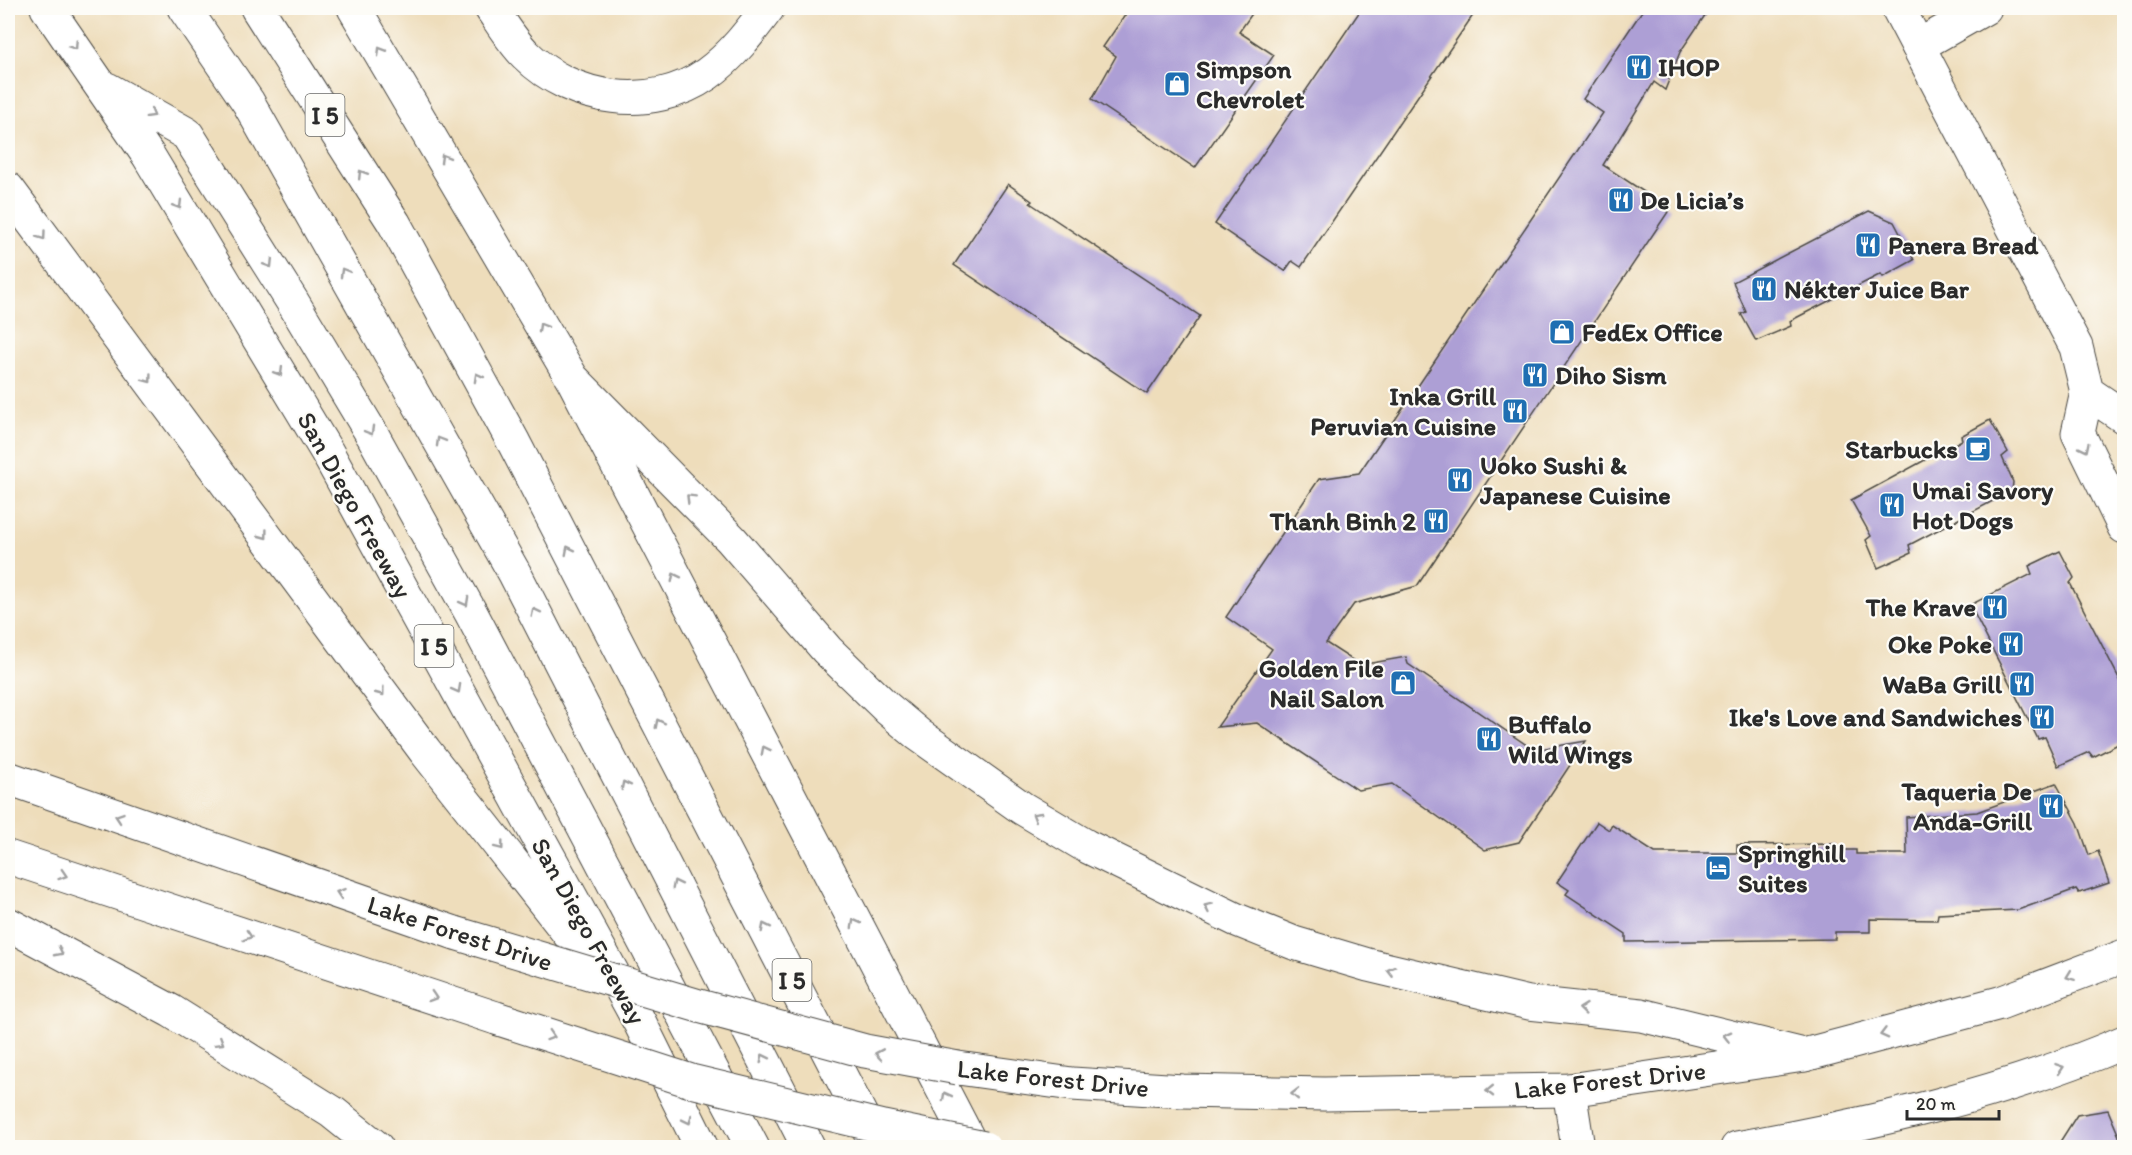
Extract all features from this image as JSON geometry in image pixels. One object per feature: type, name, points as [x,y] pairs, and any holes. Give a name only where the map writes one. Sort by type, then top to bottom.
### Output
[{"type":"main road","name":"San Diego Freeway","points":[[47,8],[148,155],[327,452],[640,1023],[702,1148]]},
{"type":"main road","points":[[184,8],[248,102],[515,574],[809,1148]]},
{"type":"main road","name":"I 5","points":[[256,8],[394,223],[514,443],[878,1148]]},
{"type":"main road","points":[[354,8],[572,378],[973,1148]]},
{"type":"main road","points":[[491,8],[525,54],[554,77],[593,94],[638,98],[665,93],[705,76],[742,43],[768,8]]},
{"type":"main road","points":[[1898,8],[2076,346],[2087,392],[2078,433],[2124,527]]},
{"type":"main road","points":[[1918,46],[1985,8]]},
{"type":"main road","points":[[101,85],[187,134],[292,301],[373,435],[465,602],[753,1148]]},
{"type":"main road","points":[[8,189],[425,751],[640,1023]]},
{"type":"main road","points":[[572,378],[731,539],[827,650],[888,709],[919,735],[1005,796],[1086,846],[1237,920],[1294,943],[1368,965],[1529,1003],[1641,1015],[1804,1055]]},
{"type":"main road","points":[[2087,392],[2124,417]]},
{"type":"main road","name":"Lake Forest Drive","points":[[8,778],[455,933],[699,1006],[864,1051],[957,1068],[1072,1084],[1183,1091],[1324,1094],[1569,1090],[1804,1055],[2000,1003],[2124,956]]},
{"type":"main road","points":[[8,857],[691,1081],[883,1127],[984,1148]]},
{"type":"main road","points":[[8,924],[171,1011],[332,1112],[377,1148]]},
{"type":"main road","points":[[1737,1148],[1909,1114],[1985,1094],[2076,1063],[2124,1042]]},
{"type":"main road","points":[[1569,1090],[1578,1148]]},
{"type":"main road","points":[[1810,1135],[1850,1148]]},
{"type":"building","name":"Simpson Chevrolet","points":[[1130,8],[1256,8],[1239,32],[1274,55],[1195,168],[1092,99],[1116,56],[1103,47]]},
{"type":"building","points":[[1362,8],[1478,8],[1301,267],[1292,261],[1285,271],[1215,224]]},
{"type":"building","points":[[1644,8],[1710,8],[1680,52],[1665,90],[1654,82],[1603,165],[1670,209],[1417,586],[1354,604],[1326,643],[1360,665],[1406,657],[1408,664],[1534,750],[1586,741],[1519,842],[1485,850],[1392,784],[1358,790],[1257,723],[1217,727],[1272,649],[1226,617],[1319,479],[1359,473],[1603,113],[1583,99]]},
{"type":"building","points":[[1008,184],[1032,201],[1030,203],[1200,316],[1147,394],[954,265]]},
{"type":"building","points":[[1869,211],[1894,222],[1914,260],[1883,277],[1881,274],[1790,321],[1791,326],[1756,341],[1741,314],[1746,312],[1733,282]]},
{"type":"building","points":[[1990,420],[2008,452],[2002,457],[2013,482],[2012,491],[1909,545],[1911,553],[1878,568],[1866,540],[1871,536],[1851,500],[1962,440],[1961,436]]},
{"type":"building","points":[[2060,551],[2074,578],[2070,583],[2124,688],[2124,741],[2093,757],[2089,752],[2058,766],[2045,737],[2038,739],[1970,605],[2032,574],[2029,566]]},
{"type":"building","points":[[2056,783],[2078,823],[2089,855],[2098,851],[2109,883],[2079,893],[2076,889],[2018,910],[1938,914],[1937,920],[1870,919],[1870,932],[1835,932],[1835,939],[1626,942],[1626,934],[1566,894],[1569,890],[1557,882],[1597,822],[1609,830],[1612,825],[1655,853],[1737,853],[1737,845],[1834,844],[1834,850],[1856,850],[1856,854],[1907,854],[1906,817],[1977,812]]},
{"type":"building","points":[[2108,1110],[2124,1148],[2056,1148],[2077,1115]]},
{"type":"place","name":"IHOP","points":[[1639,67]]},
{"type":"place","name":"Simpson Chevrolet","points":[[1177,84]]},
{"type":"place","name":"De Licia’s","points":[[1621,200]]},
{"type":"place","name":"Panera Bread","points":[[1868,245]]},
{"type":"place","name":"Nékter Juice Bar","points":[[1764,289]]},
{"type":"place","name":"FedEx Office","points":[[1562,332]]},
{"type":"place","name":"Diho Sism","points":[[1535,375]]},
{"type":"place","name":"Inka Grill Peruvian Cuisine","points":[[1515,411]]},
{"type":"place","name":"Starbucks","points":[[1978,449]]},
{"type":"place","name":"Uoko Sushi & Japanese Cuisine","points":[[1460,480]]},
{"type":"place","name":"Umai Savory Hot Dogs","points":[[1892,505]]},
{"type":"place","name":"Thanh Binh 2","points":[[1436,521]]},
{"type":"place","name":"The Krave","points":[[1995,607]]},
{"type":"place","name":"Oke Poke","points":[[2011,644]]},
{"type":"place","name":"Golden File Nail Salon","points":[[1403,683]]},
{"type":"place","name":"WaBa Grill","points":[[2022,684]]},
{"type":"place","name":"Ike's Love and Sandwiches","points":[[2042,717]]},
{"type":"place","name":"Buffalo Wild Wings","points":[[1489,739]]},
{"type":"place","name":"Taqueria De Anda-Grill","points":[[2051,806]]},
{"type":"place","name":"Springhill Suites","points":[[1718,868]]}]
